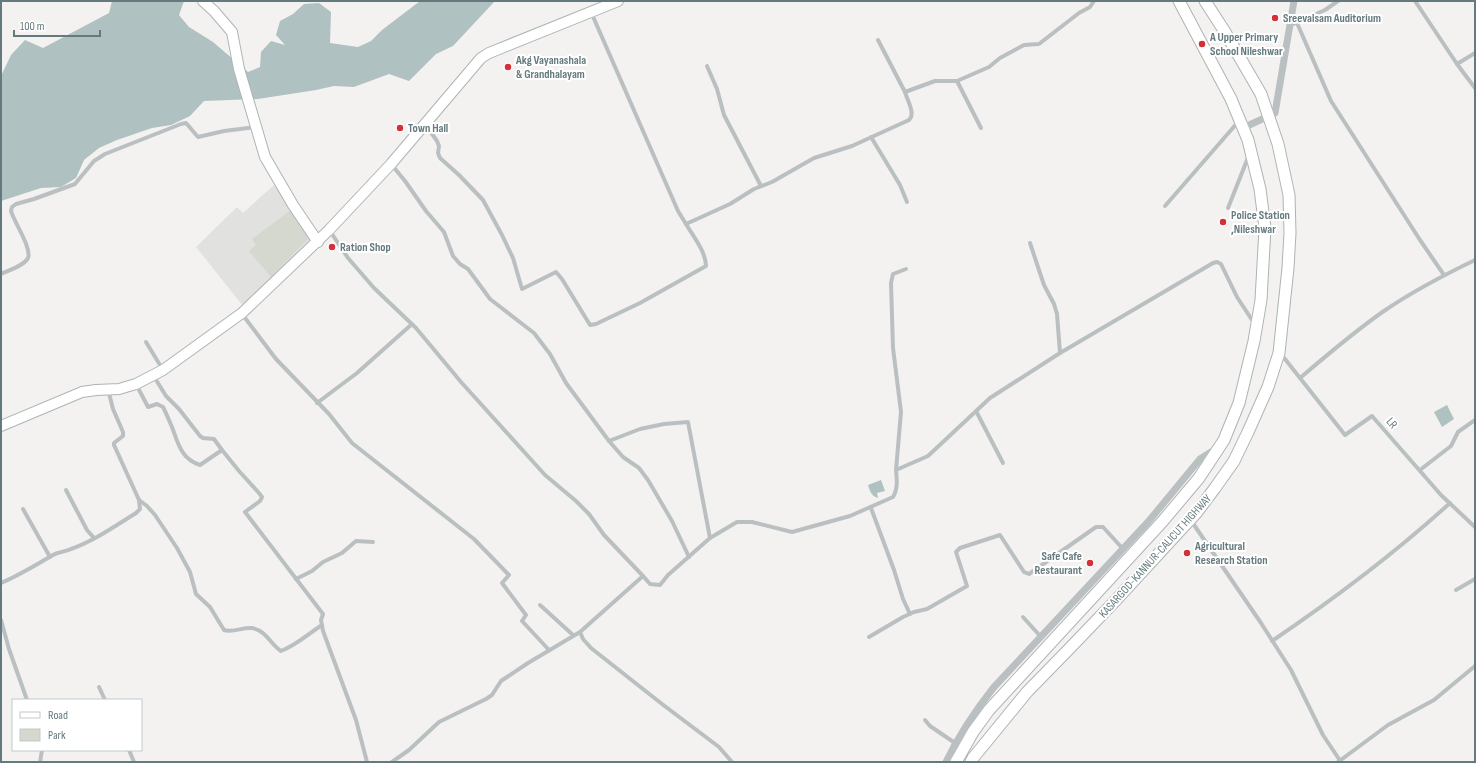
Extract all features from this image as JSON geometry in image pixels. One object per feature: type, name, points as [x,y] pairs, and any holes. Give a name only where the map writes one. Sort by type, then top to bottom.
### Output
[{"type":"highway","name":"KASARGOD-KANNUR-CALICUT HIGHWAY","points":[[956,762],[973,732],[989,710],[1162,522],[1199,478],[1221,446],[1239,403],[1261,300],[1265,228],[1260,189],[1251,150],[1241,124],[1219,74],[1179,1]]},
{"type":"highway","name":"KASARGOD-KANNUR-CALICUT HIGHWAY","points":[[971,762],[1027,692],[1190,519],[1215,488],[1234,461],[1268,387],[1279,353],[1283,327],[1289,240],[1289,195],[1278,144],[1261,94],[1225,32],[1204,1]]},
{"type":"main road","points":[[1,426],[82,392],[119,389],[136,384],[163,370],[242,313],[318,242],[391,164],[481,58],[489,53],[618,1]]},
{"type":"main road","points":[[206,3],[232,32],[239,69],[265,156],[293,205],[318,242]]},
{"type":"street","points":[[905,92],[934,81],[957,81],[989,67],[1000,58],[1024,45],[1038,44],[1079,13],[1090,7],[1094,1]]},
{"type":"street","points":[[1165,206],[1241,124],[1275,113],[1294,1]]},
{"type":"street","points":[[1289,26],[1325,10],[1338,1]]},
{"type":"street","points":[[1415,1],[1475,88]]},
{"type":"street","points":[[425,124],[437,141],[440,158],[459,175],[482,200],[513,258],[522,289],[556,272],[562,279],[590,325],[596,324],[616,313],[640,303],[706,266],[706,261],[698,243],[678,211],[591,12]]},
{"type":"street","points":[[1297,23],[1331,101],[1444,275]]},
{"type":"street","points":[[686,224],[730,204],[814,158],[852,146],[912,118],[905,92],[878,40]]},
{"type":"street","points":[[1457,64],[1475,54]]},
{"type":"street","points":[[707,66],[717,89],[724,115],[761,186]]},
{"type":"street","points":[[957,81],[981,128]]},
{"type":"street","points":[[1,274],[28,258],[28,252],[24,240],[11,211],[12,207],[16,204],[34,200],[75,184],[94,161],[105,154],[181,124],[186,123],[198,136],[256,127]]},
{"type":"street","points":[[871,137],[900,185],[907,202]]},
{"type":"street","points":[[1228,208],[1251,150]]},
{"type":"street","points":[[391,164],[426,211],[444,232],[453,256],[460,264],[468,269],[490,299],[534,333],[550,354],[566,383],[609,441],[623,457],[639,468],[648,480],[672,521],[689,557]]},
{"type":"street","points":[[329,230],[353,264],[374,288],[412,324],[461,382],[545,475],[589,514],[604,536],[650,584],[660,586],[668,575],[710,538],[737,522],[752,522],[792,532],[850,516],[893,497],[897,482],[896,470],[901,412],[893,348],[891,283],[893,274],[906,269]]},
{"type":"street","points":[[1030,243],[1044,284],[1054,304],[1060,353]]},
{"type":"street","points":[[1300,378],[1384,311],[1444,275],[1475,260]]},
{"type":"street","points":[[896,470],[928,456],[990,398],[1060,353],[1217,262],[1224,268],[1237,297],[1253,319],[1256,328]]},
{"type":"street","points":[[242,313],[276,359],[318,403],[352,443],[474,539],[508,575],[502,583],[526,615],[522,621],[549,650]]},
{"type":"street","points":[[318,403],[357,373],[412,324]]},
{"type":"street","points":[[146,342],[163,370]]},
{"type":"street","name":"LR","points":[[1279,353],[1286,358],[1344,435],[1372,416],[1450,503],[1475,527]]},
{"type":"street","points":[[153,375],[166,396],[179,409],[200,436],[203,438],[214,439],[262,497],[260,501],[245,512],[323,614],[321,620],[322,625],[336,668],[356,720],[367,762]]},
{"type":"street","points":[[136,384],[148,407],[157,404],[163,407],[172,426],[179,448],[186,458],[193,463],[200,465],[222,450]]},
{"type":"street","points":[[1,583],[13,578],[54,554],[71,549],[94,538],[136,513],[140,509],[139,500],[114,445],[116,441],[123,436],[123,432],[113,409],[108,389]]},
{"type":"street","points":[[976,411],[1003,463]]},
{"type":"street","points":[[1420,470],[1451,446],[1458,432],[1475,420]]},
{"type":"street","points":[[609,441],[640,429],[664,424],[688,422],[710,538]]},
{"type":"street","points":[[946,762],[955,743],[976,710],[994,687],[1148,522],[1200,459],[1221,446]]},
{"type":"street","points":[[66,490],[87,530],[94,538]]},
{"type":"street","points":[[139,500],[148,506],[177,548],[190,572],[196,594],[210,607],[224,630],[227,631],[241,628],[253,628],[263,632],[281,651],[300,641],[322,625]]},
{"type":"street","points":[[1272,641],[1382,560],[1450,503]]},
{"type":"street","points":[[870,508],[894,570],[903,599],[910,614]]},
{"type":"street","points":[[23,509],[50,557]]},
{"type":"street","points":[[1190,519],[1291,670],[1323,735],[1339,761],[1388,725],[1434,700],[1475,666]]},
{"type":"street","points":[[869,637],[910,614],[927,608],[967,586],[956,552],[960,548],[1000,534],[1024,572],[1030,574],[1096,527],[1103,528],[1122,549]]},
{"type":"street","points":[[296,579],[312,571],[323,562],[342,553],[356,541],[373,542]]},
{"type":"street","points":[[392,762],[409,750],[439,722],[486,699],[492,695],[501,681],[580,632],[643,576]]},
{"type":"street","points":[[1456,590],[1475,579]]},
{"type":"street","points":[[540,605],[573,635]]},
{"type":"street","points":[[1023,617],[1042,637]]},
{"type":"street","points":[[1,620],[11,656],[27,699]]},
{"type":"street","points":[[580,632],[583,639],[591,648],[719,747],[732,762]]},
{"type":"street","points":[[99,687],[105,699]]},
{"type":"street","points":[[925,720],[930,726],[955,743]]},
{"type":"street","points":[[40,762],[42,751]]},
{"type":"street","points":[[129,751],[134,762]]},
{"type":"shaded area","points":[[112,1],[184,1],[179,15],[189,27],[213,42],[248,72],[260,67],[261,52],[271,41],[285,45],[276,35],[280,21],[293,14],[304,4],[319,3],[331,12],[330,43],[358,47],[371,41],[382,30],[420,1],[495,1],[453,46],[436,54],[409,81],[389,74],[354,87],[334,86],[258,99],[204,101],[190,116],[171,125],[152,128],[99,148],[84,160],[76,178],[61,187],[41,188],[1,201],[1,76],[11,55],[25,40],[43,48],[109,13]]},
{"type":"shaded area","points":[[274,185],[317,234],[243,306],[196,247],[237,207],[243,213]]},
{"type":"shaded area","points":[[1447,405],[1454,419],[1442,427],[1434,412]]},
{"type":"shaded area","points":[[881,480],[885,491],[877,493],[878,498],[872,495],[868,485]]},
{"type":"green space","points":[[291,210],[312,235],[271,277],[249,251],[256,245],[252,239]]},
{"type":"place","name":"Sreevalsam Auditorium","points":[[1275,18]]},
{"type":"place","name":"A Upper Primary School Nileshwar","points":[[1202,44]]},
{"type":"place","name":"Akg Vayanashala & Grandhalayam","points":[[508,67]]},
{"type":"place","name":"Town Hall","points":[[400,128]]},
{"type":"place","name":"Police Station ,Nileshwar","points":[[1223,222]]},
{"type":"place","name":"Ration Shop","points":[[332,247]]},
{"type":"place","name":"Agricultural Research Station","points":[[1187,553]]},
{"type":"place","name":"Safe Cafe Restaurant","points":[[1090,563]]}]
